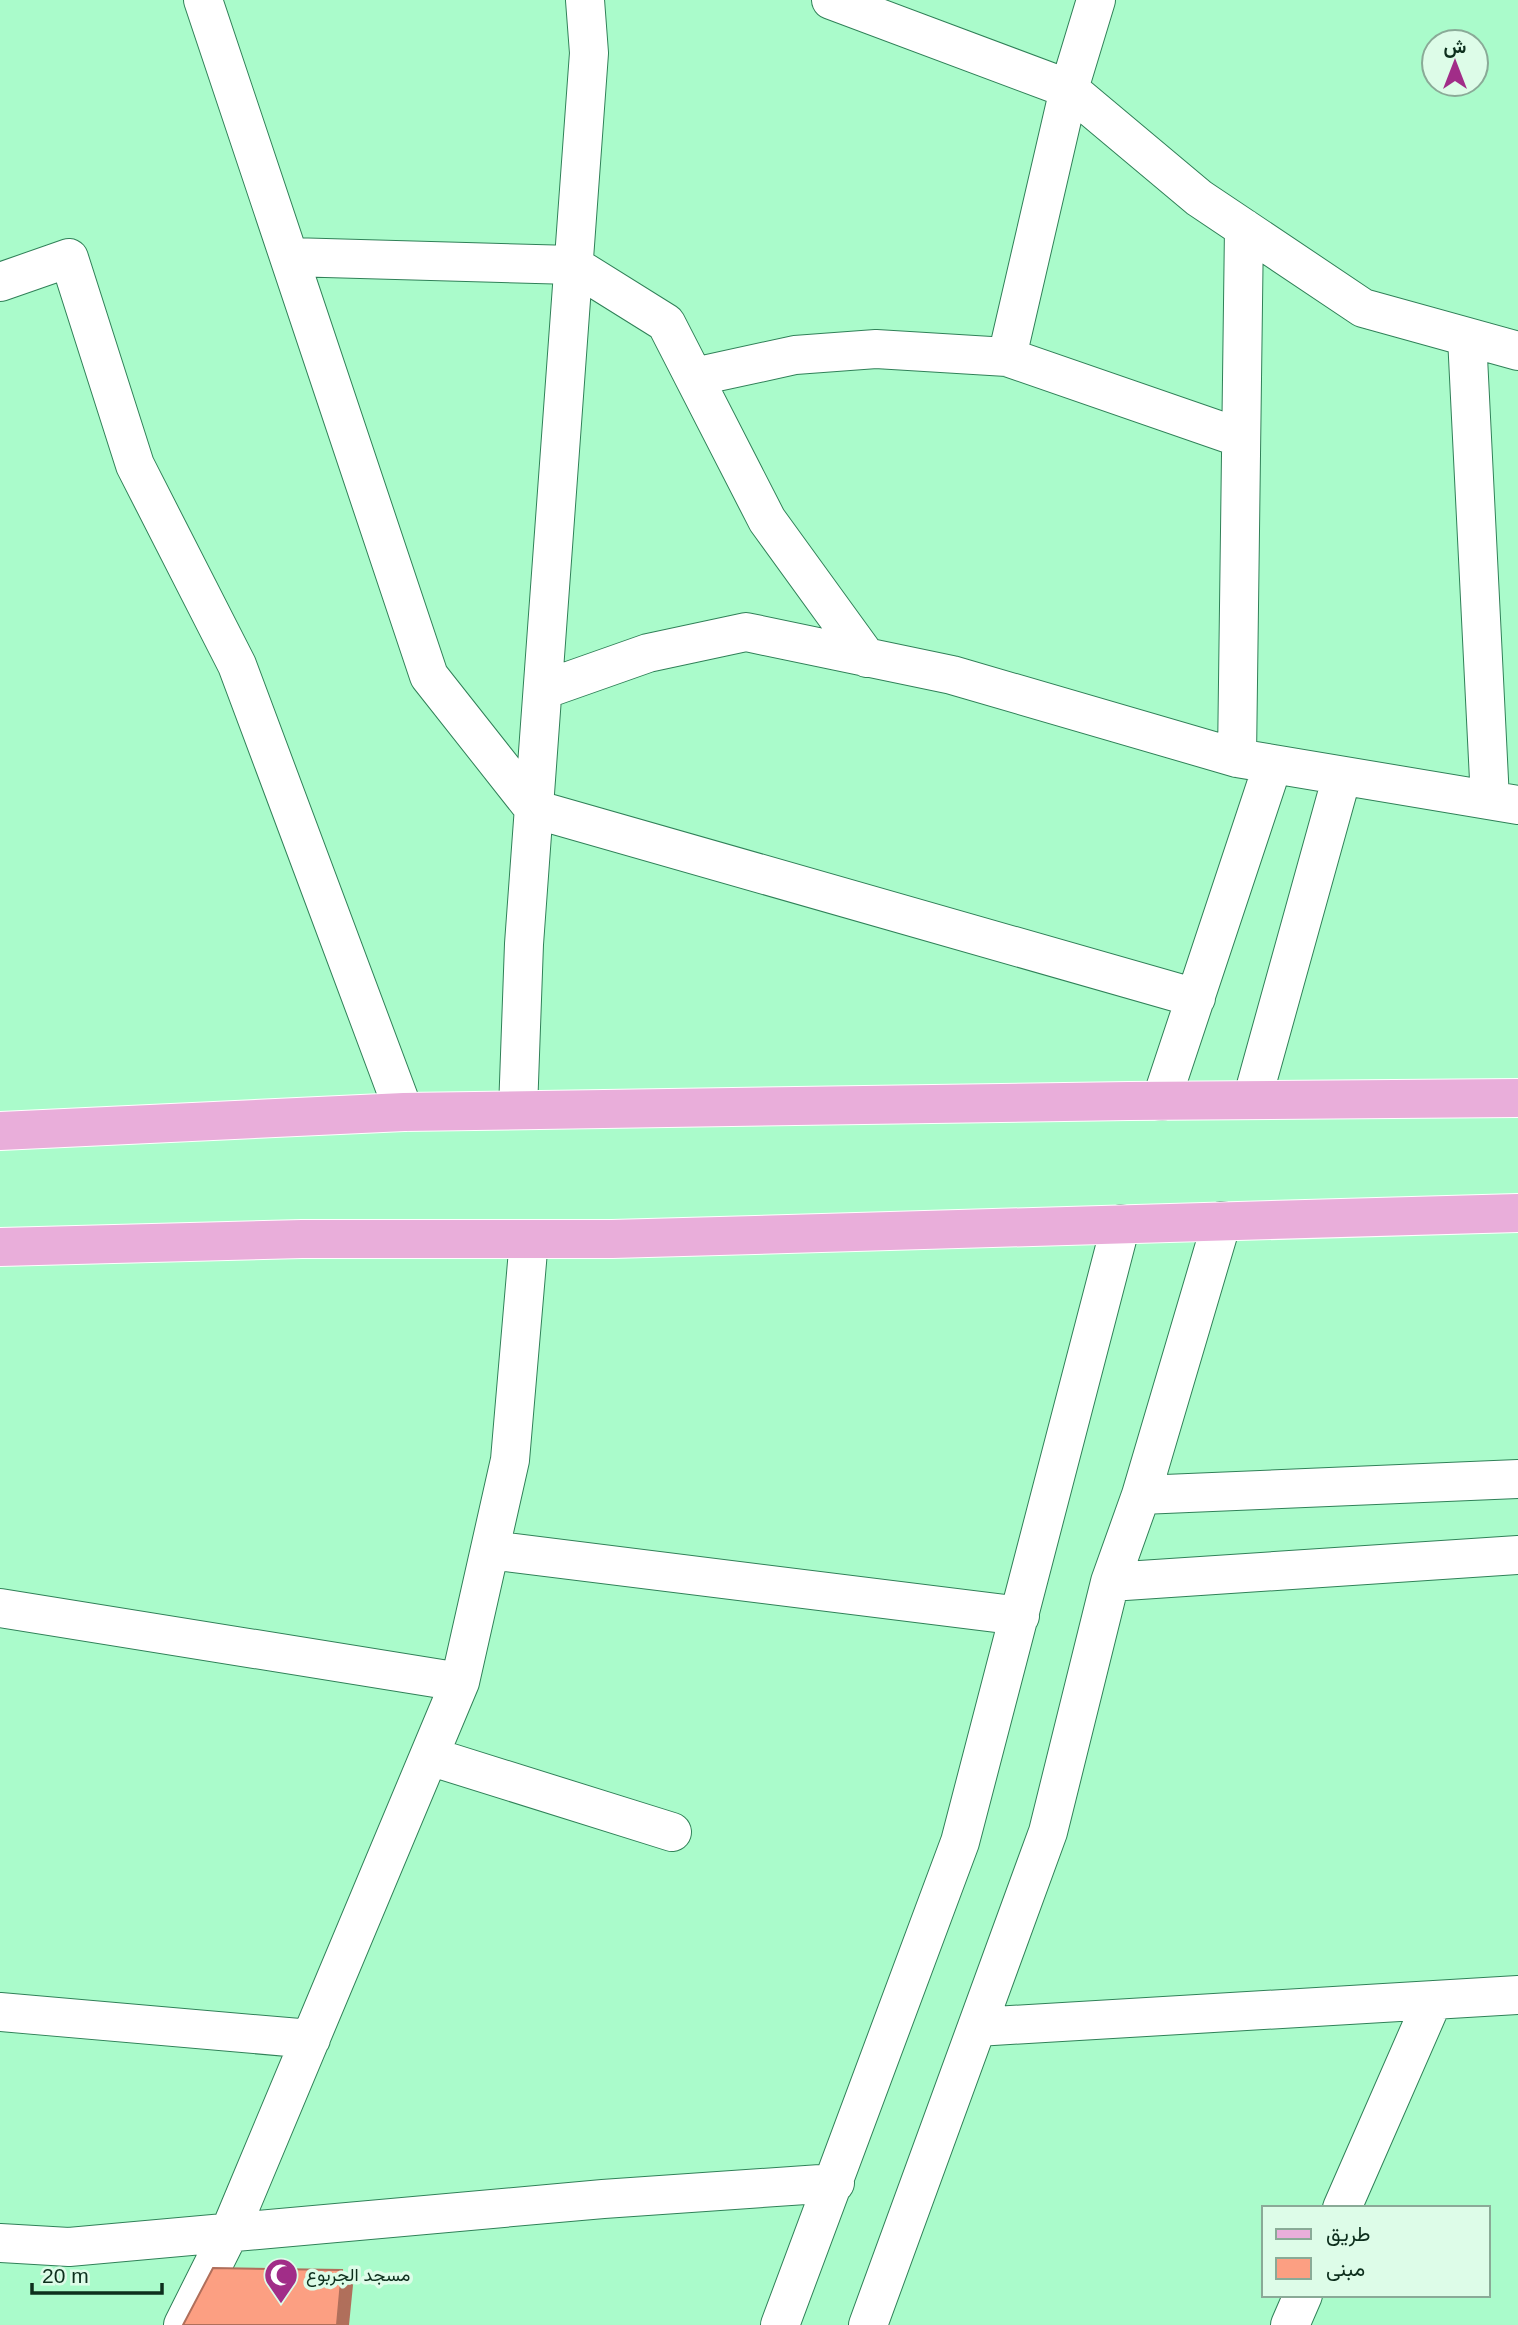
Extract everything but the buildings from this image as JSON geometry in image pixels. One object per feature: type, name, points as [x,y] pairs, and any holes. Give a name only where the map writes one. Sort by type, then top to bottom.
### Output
[{"type":"main road","points":[[0,1131],[404,1112],[1518,1098]]},
{"type":"main road","points":[[0,1247],[302,1239],[612,1239],[1518,1213]]},
{"type":"street","points":[[203,0],[429,676],[534,809],[1196,998]]},
{"type":"street","points":[[518,1110],[524,944],[589,53],[585,0]]},
{"type":"street","points":[[831,0],[1069,89],[1199,198],[1363,308],[1518,351]]},
{"type":"street","points":[[1007,357],[1069,89],[1096,0]]},
{"type":"street","points":[[1161,1101],[1196,998],[1255,761],[1241,438],[1244,228]]},
{"type":"street","points":[[290,257],[573,265],[666,323],[767,520],[867,657]]},
{"type":"street","points":[[0,282],[69,258],[135,465],[237,665],[404,1112]]},
{"type":"street","points":[[542,690],[648,653],[746,632],[952,675],[1255,761],[1504,803],[1467,337]]},
{"type":"street","points":[[694,377],[795,355],[876,349],[1007,357],[1241,438]]},
{"type":"street","points":[[1252,1100],[1342,776]]},
{"type":"street","points":[[868,2325],[1048,1832],[1110,1582],[1140,1494],[1222,1221]]},
{"type":"street","points":[[780,2325],[960,1842],[1121,1224]]},
{"type":"street","points":[[183,2325],[230,2231],[460,1682],[510,1460],[529,1239]]},
{"type":"street","points":[[1140,1494],[1518,1479]]},
{"type":"street","points":[[490,1550],[1020,1616]]},
{"type":"street","points":[[1110,1582],[1518,1555]]},
{"type":"street","points":[[0,1608],[460,1682]]},
{"type":"street","points":[[429,1756],[672,1832]]},
{"type":"street","points":[[977,2027],[1518,1995]]},
{"type":"street","points":[[1343,2206],[1433,2000]]},
{"type":"street","points":[[0,2012],[311,2039]]},
{"type":"street","points":[[0,2243],[69,2247],[603,2199],[835,2183]]},
{"type":"street","points":[[1290,2325],[1302,2297]]},
{"type":"place","name":"مسجد الجربوع","points":[[281,2305]]}]
